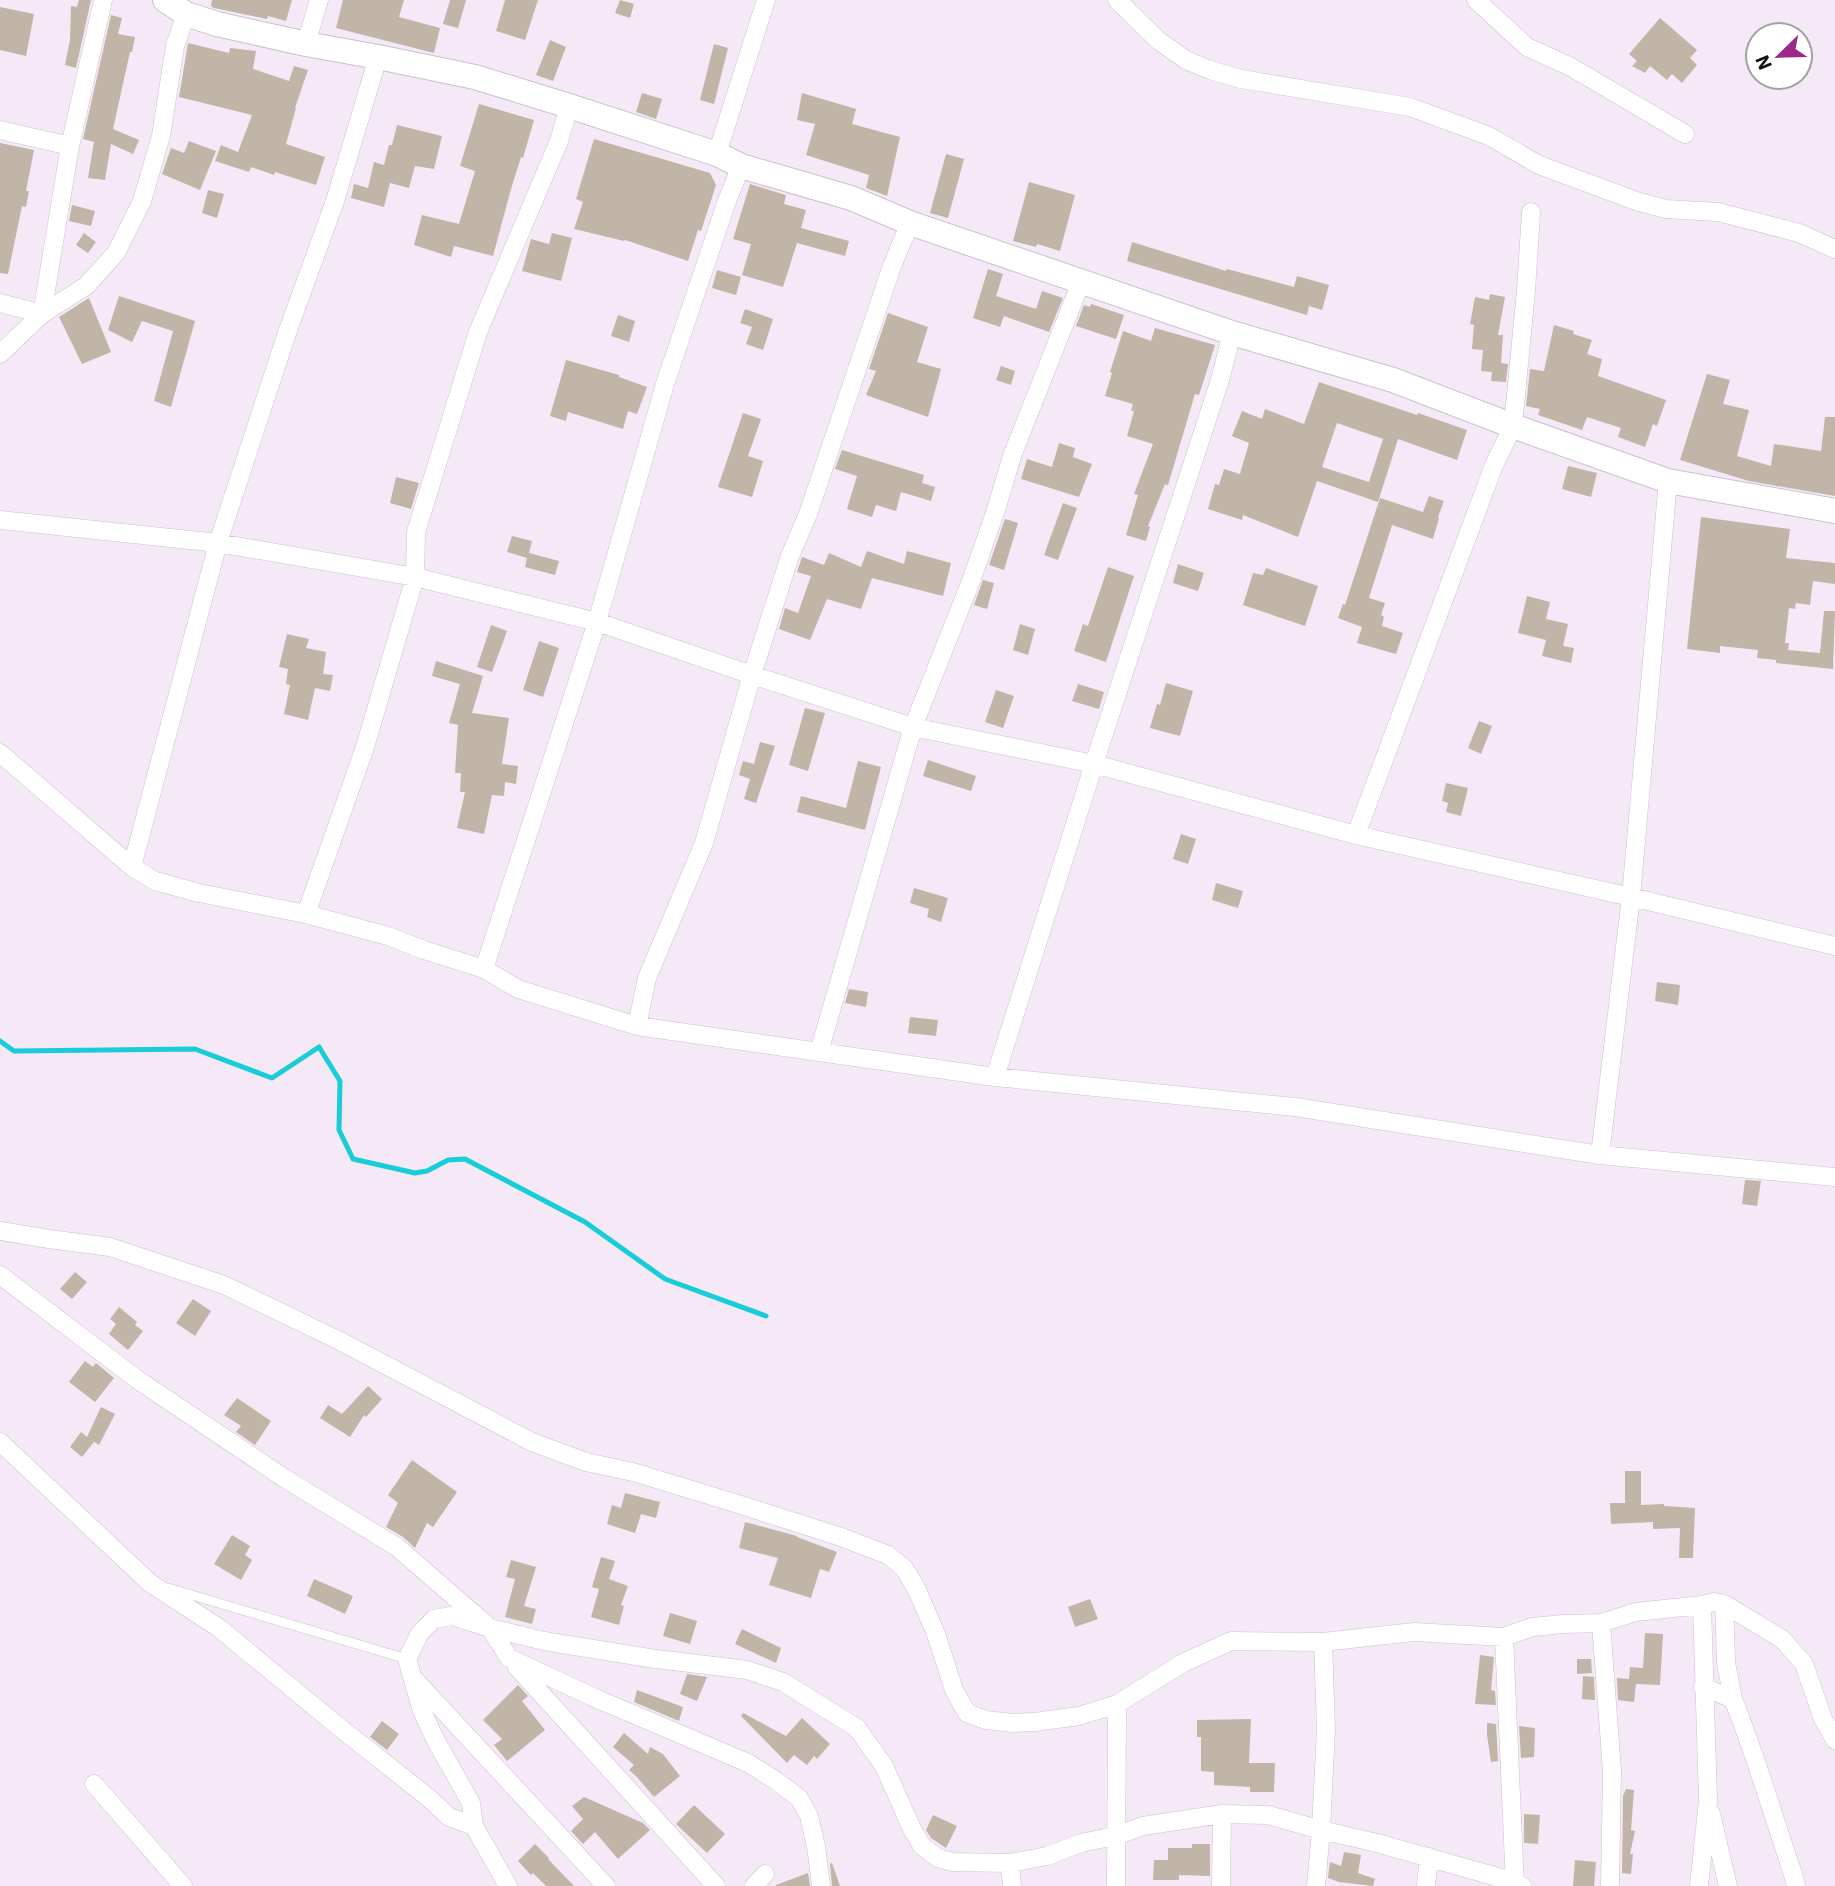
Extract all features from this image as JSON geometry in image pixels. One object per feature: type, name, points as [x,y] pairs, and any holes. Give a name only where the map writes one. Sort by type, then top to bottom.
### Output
[{"type":"street","points":[[42,314],[70,146],[103,0]]},
{"type":"street","points":[[165,0],[186,14],[217,24],[475,77],[569,106],[717,154],[741,166],[851,198],[910,223],[1232,333],[1393,380],[1668,481],[1835,511]]},
{"type":"street","points":[[306,44],[319,0]]},
{"type":"street","points":[[717,154],[766,0]]},
{"type":"street","points":[[1117,0],[1159,41],[1186,60],[1210,71],[1241,79],[1410,107],[1489,136],[1539,165],[1639,202],[1666,209],[1718,212],[1799,233],[1835,249]]},
{"type":"street","points":[[1476,0],[1527,47],[1571,67],[1685,134]]},
{"type":"street","points":[[0,354],[42,314],[86,286],[116,253],[142,201],[161,136],[175,46],[186,14]]},
{"type":"street","points":[[132,867],[218,543],[287,333],[335,201],[378,57]]},
{"type":"street","points":[[306,914],[365,747],[415,577],[416,532],[478,332],[559,141],[569,106]]},
{"type":"street","points":[[0,130],[70,146]]},
{"type":"street","points":[[484,969],[597,622],[665,384],[741,166]]},
{"type":"street","points":[[1356,835],[1494,465],[1513,426],[1531,212]]},
{"type":"street","points":[[637,1026],[647,978],[704,843],[752,675],[790,556],[808,514],[891,266],[910,223]]},
{"type":"street","points":[[819,1052],[913,727],[971,581],[1013,456],[1081,282]]},
{"type":"street","points":[[0,303],[42,314]]},
{"type":"street","points":[[996,1077],[1094,764],[1220,380],[1232,333]]},
{"type":"street","points":[[1600,1155],[1631,897],[1668,481]]},
{"type":"street","points":[[0,520],[218,543],[415,577],[597,622],[913,727],[1094,764],[1356,835],[1835,946]]},
{"type":"street","points":[[0,753],[132,867],[155,881],[199,893],[306,914],[388,936],[484,969],[517,989],[637,1026],[996,1077],[1295,1107],[1600,1155],[1835,1177]]},
{"type":"street","points":[[0,1231],[110,1247],[224,1284],[338,1340],[532,1442],[586,1462],[633,1472],[738,1504],[888,1555],[904,1568],[916,1588],[936,1634],[954,1690],[967,1713],[986,1720],[1012,1723],[1079,1716],[1116,1704],[1183,1663],[1231,1641],[1323,1642],[1414,1632],[1504,1637],[1532,1627],[1601,1623],[1636,1612],[1714,1602],[1724,1604],[1782,1639],[1804,1664],[1823,1719],[1835,1740]]},
{"type":"street","points":[[0,1275],[138,1380],[284,1478],[397,1547],[491,1628],[509,1658],[716,1886]]},
{"type":"street","points":[[0,1442],[150,1583],[219,1628],[449,1817],[474,1826]]},
{"type":"street","points":[[1724,1604],[1726,1663],[1733,1699],[1796,1886]]},
{"type":"street","points":[[1699,1886],[1708,1800],[1702,1605]]},
{"type":"street","points":[[508,1886],[474,1826],[471,1803],[436,1741],[422,1711],[412,1678],[407,1659],[420,1633],[434,1619],[452,1616],[544,1641],[747,1670],[783,1682],[857,1728],[884,1766],[922,1846],[937,1858],[953,1862],[1010,1863],[1046,1856],[1143,1826],[1222,1814],[1268,1815],[1429,1857],[1517,1885],[1504,1637]]},
{"type":"street","points":[[1601,1623],[1612,1771],[1610,1886]]},
{"type":"street","points":[[1316,1886],[1326,1728],[1323,1642]]},
{"type":"street","points":[[509,1658],[748,1763],[775,1780],[799,1798],[809,1816],[821,1886]]},
{"type":"street","points":[[412,1678],[607,1886]]},
{"type":"street","points":[[1703,1687],[1733,1699]]},
{"type":"street","points":[[1116,1704],[1116,1886]]},
{"type":"street","points":[[94,1784],[183,1886]]},
{"type":"street","points":[[1708,1800],[1728,1886]]},
{"type":"street","points":[[1221,1886],[1222,1814]]},
{"type":"street","points":[[1426,1886],[1429,1857]]},
{"type":"street","points":[[1010,1863],[1012,1886]]},
{"type":"lane","points":[[150,1583],[407,1659]]},
{"type":"building","points":[[79,0],[91,0],[76,68],[65,65],[70,40],[71,6],[77,7]]},
{"type":"building","points":[[212,0],[292,0],[286,21],[214,8],[211,6]]},
{"type":"building","points":[[343,0],[404,0],[399,17],[440,28],[434,53],[336,28]]},
{"type":"building","points":[[450,0],[466,0],[458,28],[443,24]]},
{"type":"building","points":[[505,0],[538,0],[525,40],[496,31]]},
{"type":"building","points":[[620,0],[634,4],[630,18],[615,13]]},
{"type":"building","points":[[0,7],[34,14],[26,56],[0,50]]},
{"type":"building","points":[[111,15],[122,18],[118,34],[135,37],[113,129],[139,140],[133,154],[111,144],[105,180],[88,178],[94,142],[83,139]]},
{"type":"building","points":[[1660,18],[1697,50],[1690,58],[1697,65],[1682,83],[1672,74],[1667,80],[1650,66],[1645,73],[1632,66],[1637,61],[1629,54]]},
{"type":"building","points":[[550,40],[566,47],[553,81],[536,75]]},
{"type":"building","points":[[188,43],[229,53],[230,48],[256,51],[253,69],[289,81],[294,66],[308,70],[286,144],[325,157],[316,185],[275,172],[274,175],[251,167],[249,172],[215,161],[221,145],[238,152],[252,115],[179,97]]},
{"type":"building","points":[[714,44],[728,48],[714,104],[700,100]]},
{"type":"building","points":[[642,93],[662,99],[656,119],[636,112]]},
{"type":"building","points":[[802,93],[856,109],[852,124],[900,137],[887,196],[866,188],[869,175],[806,155],[815,124],[797,120]]},
{"type":"building","points":[[479,104],[534,120],[511,189],[493,256],[454,246],[451,257],[414,245],[422,215],[459,224],[475,171],[460,166]]},
{"type":"building","points":[[397,125],[442,136],[434,169],[415,166],[409,188],[390,183],[384,207],[351,198],[354,184],[368,188],[374,162],[384,165]]},
{"type":"building","points":[[594,139],[710,173],[716,185],[688,261],[625,240],[574,229],[583,202],[576,199]]},
{"type":"building","points":[[189,141],[216,151],[200,190],[162,174],[171,148],[184,153]]},
{"type":"building","points":[[0,143],[34,150],[26,191],[29,191],[26,207],[22,206],[8,274],[0,273]]},
{"type":"building","points":[[946,154],[964,159],[948,218],[930,213]]},
{"type":"building","points":[[1029,182],[1075,195],[1060,251],[1013,241]]},
{"type":"building","points":[[750,184],[786,195],[784,204],[806,210],[801,228],[849,241],[845,256],[797,243],[783,287],[742,275],[751,244],[733,239]]},
{"type":"building","points":[[208,190],[224,194],[217,218],[202,213]]},
{"type":"building","points":[[72,205],[95,211],[91,226],[69,221]]},
{"type":"building","points":[[84,233],[96,242],[88,253],[76,245]]},
{"type":"building","points":[[552,233],[572,238],[561,281],[522,271],[531,239],[549,244]]},
{"type":"building","points":[[1132,242],[1226,271],[1227,269],[1294,287],[1297,276],[1329,285],[1322,310],[1309,306],[1307,315],[1127,261]]},
{"type":"building","points":[[988,269],[1003,274],[996,296],[1036,309],[1042,291],[1063,298],[1049,332],[1004,316],[1000,327],[973,318]]},
{"type":"building","points":[[717,270],[741,277],[736,295],[712,288]]},
{"type":"building","points":[[1490,294],[1505,297],[1498,335],[1503,335],[1501,363],[1508,364],[1506,382],[1491,381],[1492,372],[1481,371],[1483,350],[1472,349],[1474,325],[1470,324],[1475,297],[1489,300]]},
{"type":"building","points":[[119,296],[195,321],[171,407],[154,401],[173,331],[142,321],[132,342],[108,330]]},
{"type":"building","points":[[89,298],[111,352],[82,364],[59,317]]},
{"type":"building","points":[[1091,304],[1124,315],[1116,339],[1076,326],[1084,305],[1090,307]]},
{"type":"building","points":[[745,309],[773,319],[763,350],[746,344],[752,327],[740,323]]},
{"type":"building","points":[[888,313],[928,327],[917,362],[941,369],[928,417],[866,395],[876,371],[869,369]]},
{"type":"building","points":[[618,315],[635,321],[629,342],[611,336]]},
{"type":"building","points":[[1554,325],[1592,340],[1587,354],[1602,359],[1598,376],[1666,400],[1657,426],[1653,424],[1645,447],[1618,437],[1621,428],[1587,417],[1582,430],[1538,415],[1540,409],[1526,406],[1530,369],[1544,371]]},
{"type":"building","points":[[1155,328],[1215,345],[1199,395],[1195,394],[1168,485],[1165,484],[1148,526],[1150,527],[1146,541],[1126,535],[1138,495],[1134,494],[1153,444],[1127,436],[1134,411],[1131,411],[1133,404],[1105,396],[1123,331],[1151,341]]},
{"type":"building","points":[[566,360],[619,375],[647,387],[637,414],[628,411],[623,429],[568,412],[566,421],[550,416]]},
{"type":"building","points":[[1001,366],[1015,371],[1011,385],[996,380]]},
{"type":"building","points":[[1707,374],[1730,380],[1723,404],[1749,410],[1737,456],[1771,466],[1774,444],[1821,451],[1825,417],[1835,417],[1835,496],[1749,481],[1680,460]]},
{"type":"building","points":[[1319,382],[1467,430],[1457,460],[1398,439],[1378,502],[1317,481],[1298,537],[1243,515],[1242,520],[1208,509],[1215,484],[1219,485],[1224,469],[1240,474],[1249,443],[1232,436],[1242,411],[1262,419],[1265,409],[1304,424]],"holes":[[[1337,423],[1383,439],[1369,482],[1322,467]]]},
{"type":"building","points":[[743,413],[761,419],[748,456],[763,461],[752,497],[718,487]]},
{"type":"building","points":[[1059,443],[1075,448],[1073,457],[1092,464],[1079,497],[1021,479],[1027,459],[1052,467]]},
{"type":"building","points":[[842,450],[924,475],[922,483],[935,487],[931,501],[901,492],[896,511],[876,505],[872,517],[847,509],[857,476],[835,469]]},
{"type":"building","points":[[1568,466],[1597,473],[1591,497],[1562,489]]},
{"type":"building","points":[[396,477],[419,483],[411,509],[390,503]]},
{"type":"building","points":[[1429,496],[1444,501],[1433,539],[1392,525],[1369,598],[1385,603],[1381,615],[1384,617],[1382,626],[1403,633],[1396,654],[1357,643],[1362,627],[1338,618],[1343,604],[1345,605],[1380,498],[1423,512]]},
{"type":"building","points":[[1063,503],[1077,508],[1058,560],[1044,555]]},
{"type":"building","points":[[1701,517],[1790,529],[1786,558],[1835,563],[1835,584],[1813,581],[1810,605],[1796,603],[1795,609],[1789,608],[1785,643],[1789,643],[1788,650],[1820,653],[1824,611],[1835,611],[1833,669],[1776,663],[1776,660],[1757,658],[1758,650],[1720,646],[1720,653],[1687,649]]},
{"type":"building","points":[[1005,519],[1018,523],[1004,570],[989,565]]},
{"type":"building","points":[[512,536],[532,541],[529,553],[559,561],[555,575],[525,567],[527,558],[507,552]]},
{"type":"building","points":[[867,551],[904,564],[907,551],[951,563],[943,596],[872,578],[861,609],[827,599],[810,640],[779,629],[785,608],[798,613],[811,576],[797,572],[802,557],[824,565],[829,553],[861,567]]},
{"type":"building","points":[[1178,564],[1204,573],[1198,591],[1173,583]]},
{"type":"building","points":[[1108,567],[1134,576],[1106,662],[1074,651],[1083,624],[1088,626]]},
{"type":"building","points":[[1266,568],[1318,586],[1305,626],[1243,605],[1253,573],[1263,575]]},
{"type":"building","points":[[983,580],[994,583],[987,609],[974,605]]},
{"type":"building","points":[[1527,596],[1550,602],[1546,619],[1568,624],[1563,646],[1574,648],[1571,663],[1542,656],[1546,640],[1518,633]]},
{"type":"building","points":[[1020,624],[1035,629],[1028,655],[1013,650]]},
{"type":"building","points":[[491,625],[507,631],[492,672],[477,667]]},
{"type":"building","points":[[287,634],[309,639],[306,648],[326,652],[323,674],[333,675],[330,691],[315,688],[308,720],[284,714],[290,685],[286,684],[288,669],[279,667]]},
{"type":"building","points":[[539,641],[559,648],[543,697],[523,690]]},
{"type":"building","points":[[436,661],[483,676],[472,713],[509,718],[502,764],[518,766],[516,784],[505,782],[504,796],[492,795],[484,834],[457,828],[465,792],[460,792],[461,773],[455,773],[458,725],[449,723],[460,684],[432,676]]},
{"type":"building","points":[[1166,683],[1193,691],[1180,736],[1150,728]]},
{"type":"building","points":[[1078,684],[1104,692],[1099,709],[1072,701]]},
{"type":"building","points":[[996,690],[1014,696],[1003,728],[985,722]]},
{"type":"building","points":[[805,708],[825,713],[808,771],[789,765]]},
{"type":"building","points":[[1479,721],[1492,726],[1481,754],[1468,748]]},
{"type":"building","points":[[760,742],[775,746],[756,803],[744,799],[750,779],[739,775],[743,761],[754,764]]},
{"type":"building","points":[[928,760],[976,776],[971,791],[923,776]]},
{"type":"building","points":[[858,761],[881,767],[865,830],[797,812],[801,796],[846,808]]},
{"type":"building","points":[[1446,783],[1468,788],[1461,816],[1446,812],[1448,803],[1442,801]]},
{"type":"building","points":[[1181,834],[1196,839],[1188,864],[1173,859]]},
{"type":"building","points":[[1216,883],[1243,891],[1238,908],[1212,900]]},
{"type":"building","points":[[914,888],[948,898],[941,922],[927,917],[929,909],[910,903]]},
{"type":"building","points":[[1657,982],[1680,985],[1678,1005],[1655,1001]]},
{"type":"building","points":[[849,989],[868,992],[866,1007],[845,1003]]},
{"type":"building","points":[[910,1017],[938,1020],[936,1036],[908,1033]]},
{"type":"building","points":[[1745,1180],[1761,1181],[1757,1206],[1742,1204]]},
{"type":"building","points":[[75,1272],[87,1282],[72,1299],[60,1289]]},
{"type":"building","points":[[193,1299],[211,1311],[195,1336],[176,1323]]},
{"type":"building","points":[[119,1307],[137,1322],[135,1325],[143,1331],[128,1350],[109,1334],[116,1324],[110,1319]]},
{"type":"building","points":[[85,1361],[93,1367],[96,1363],[114,1378],[95,1402],[69,1382]]},
{"type":"building","points":[[368,1386],[382,1399],[366,1417],[364,1415],[350,1437],[320,1418],[328,1405],[342,1414]]},
{"type":"building","points":[[237,1398],[271,1421],[255,1445],[236,1432],[241,1426],[224,1415]]},
{"type":"building","points":[[101,1407],[115,1414],[99,1445],[90,1439],[94,1442],[82,1457],[70,1447],[81,1432],[87,1437]]},
{"type":"building","points":[[412,1460],[457,1492],[433,1527],[427,1523],[415,1548],[386,1527],[398,1503],[388,1495]]},
{"type":"building","points":[[1625,1471],[1641,1471],[1641,1505],[1664,1504],[1695,1508],[1693,1558],[1679,1558],[1680,1528],[1653,1529],[1653,1522],[1611,1524],[1610,1503],[1625,1503]]},
{"type":"building","points":[[625,1493],[660,1502],[656,1518],[641,1514],[635,1533],[607,1524],[612,1505],[621,1508]]},
{"type":"building","points":[[745,1522],[797,1536],[837,1552],[829,1572],[820,1569],[811,1598],[769,1585],[778,1558],[739,1548]]},
{"type":"building","points":[[232,1535],[250,1546],[245,1555],[252,1560],[241,1580],[214,1564]]},
{"type":"building","points":[[601,1557],[615,1561],[609,1579],[628,1586],[621,1605],[624,1606],[619,1625],[591,1617],[599,1589],[592,1587]]},
{"type":"building","points":[[511,1560],[536,1567],[524,1606],[536,1609],[532,1624],[505,1617],[515,1579],[506,1577]]},
{"type":"building","points":[[314,1579],[353,1596],[345,1614],[307,1596]]},
{"type":"building","points":[[1090,1599],[1098,1619],[1075,1627],[1068,1607]]},
{"type":"building","points":[[670,1613],[697,1621],[690,1644],[663,1636]]},
{"type":"building","points":[[742,1629],[781,1648],[776,1663],[735,1644]]},
{"type":"building","points":[[1645,1633],[1663,1634],[1660,1685],[1636,1684],[1634,1702],[1618,1700],[1617,1678],[1629,1679],[1630,1667],[1643,1668]]},
{"type":"building","points":[[1480,1655],[1494,1657],[1491,1690],[1495,1691],[1496,1705],[1475,1704]]},
{"type":"building","points":[[1577,1659],[1591,1659],[1592,1673],[1577,1674]]},
{"type":"building","points":[[687,1674],[707,1677],[697,1701],[680,1694]]},
{"type":"building","points":[[1583,1676],[1594,1677],[1595,1700],[1582,1699]]},
{"type":"building","points":[[518,1685],[528,1696],[522,1701],[545,1730],[507,1761],[494,1745],[502,1739],[483,1720]]},
{"type":"building","points":[[637,1690],[683,1707],[679,1721],[634,1702]]},
{"type":"building","points":[[743,1713],[786,1736],[802,1718],[830,1744],[817,1759],[814,1756],[807,1765],[794,1755],[787,1763],[741,1716]]},
{"type":"building","points":[[1251,1719],[1249,1763],[1275,1763],[1274,1792],[1250,1792],[1250,1787],[1214,1785],[1214,1772],[1201,1771],[1201,1737],[1197,1737],[1197,1720]]},
{"type":"building","points":[[382,1721],[399,1734],[387,1750],[370,1737]]},
{"type":"building","points":[[1487,1723],[1496,1724],[1498,1761],[1491,1762]]},
{"type":"building","points":[[1519,1726],[1535,1728],[1534,1757],[1521,1758]]},
{"type":"building","points":[[624,1733],[648,1754],[650,1747],[663,1754],[680,1776],[654,1797],[629,1770],[634,1765],[613,1747]]},
{"type":"building","points":[[1626,1789],[1634,1790],[1631,1830],[1635,1831],[1630,1854],[1633,1854],[1631,1874],[1622,1873],[1623,1796]]},
{"type":"building","points":[[584,1797],[643,1823],[650,1830],[618,1859],[595,1832],[583,1844],[571,1831],[583,1819],[572,1806]]},
{"type":"building","points":[[694,1805],[725,1834],[707,1853],[676,1824]]},
{"type":"building","points":[[1524,1814],[1540,1815],[1538,1844],[1524,1843]]},
{"type":"building","points":[[933,1815],[957,1826],[946,1848],[931,1838],[926,1830]]},
{"type":"building","points":[[535,1844],[574,1886],[546,1886],[518,1861]]},
{"type":"building","points":[[1192,1844],[1210,1844],[1210,1876],[1179,1875],[1179,1880],[1153,1880],[1154,1860],[1168,1860],[1168,1848],[1192,1848]]},
{"type":"building","points":[[1344,1852],[1361,1855],[1358,1873],[1375,1879],[1373,1886],[1328,1878],[1330,1862],[1341,1866]]},
{"type":"building","points":[[1575,1860],[1596,1862],[1594,1886],[1573,1886]]},
{"type":"building","points":[[832,1863],[840,1886],[832,1886]]},
{"type":"building","points":[[808,1873],[810,1886],[776,1886],[776,1885]]},
{"type":"waterway","points":[[0,1041],[14,1051],[195,1049],[272,1078],[319,1047],[340,1081],[339,1130],[353,1159],[415,1173],[427,1171],[448,1160],[465,1159],[585,1222],[665,1279],[766,1316]]}]
